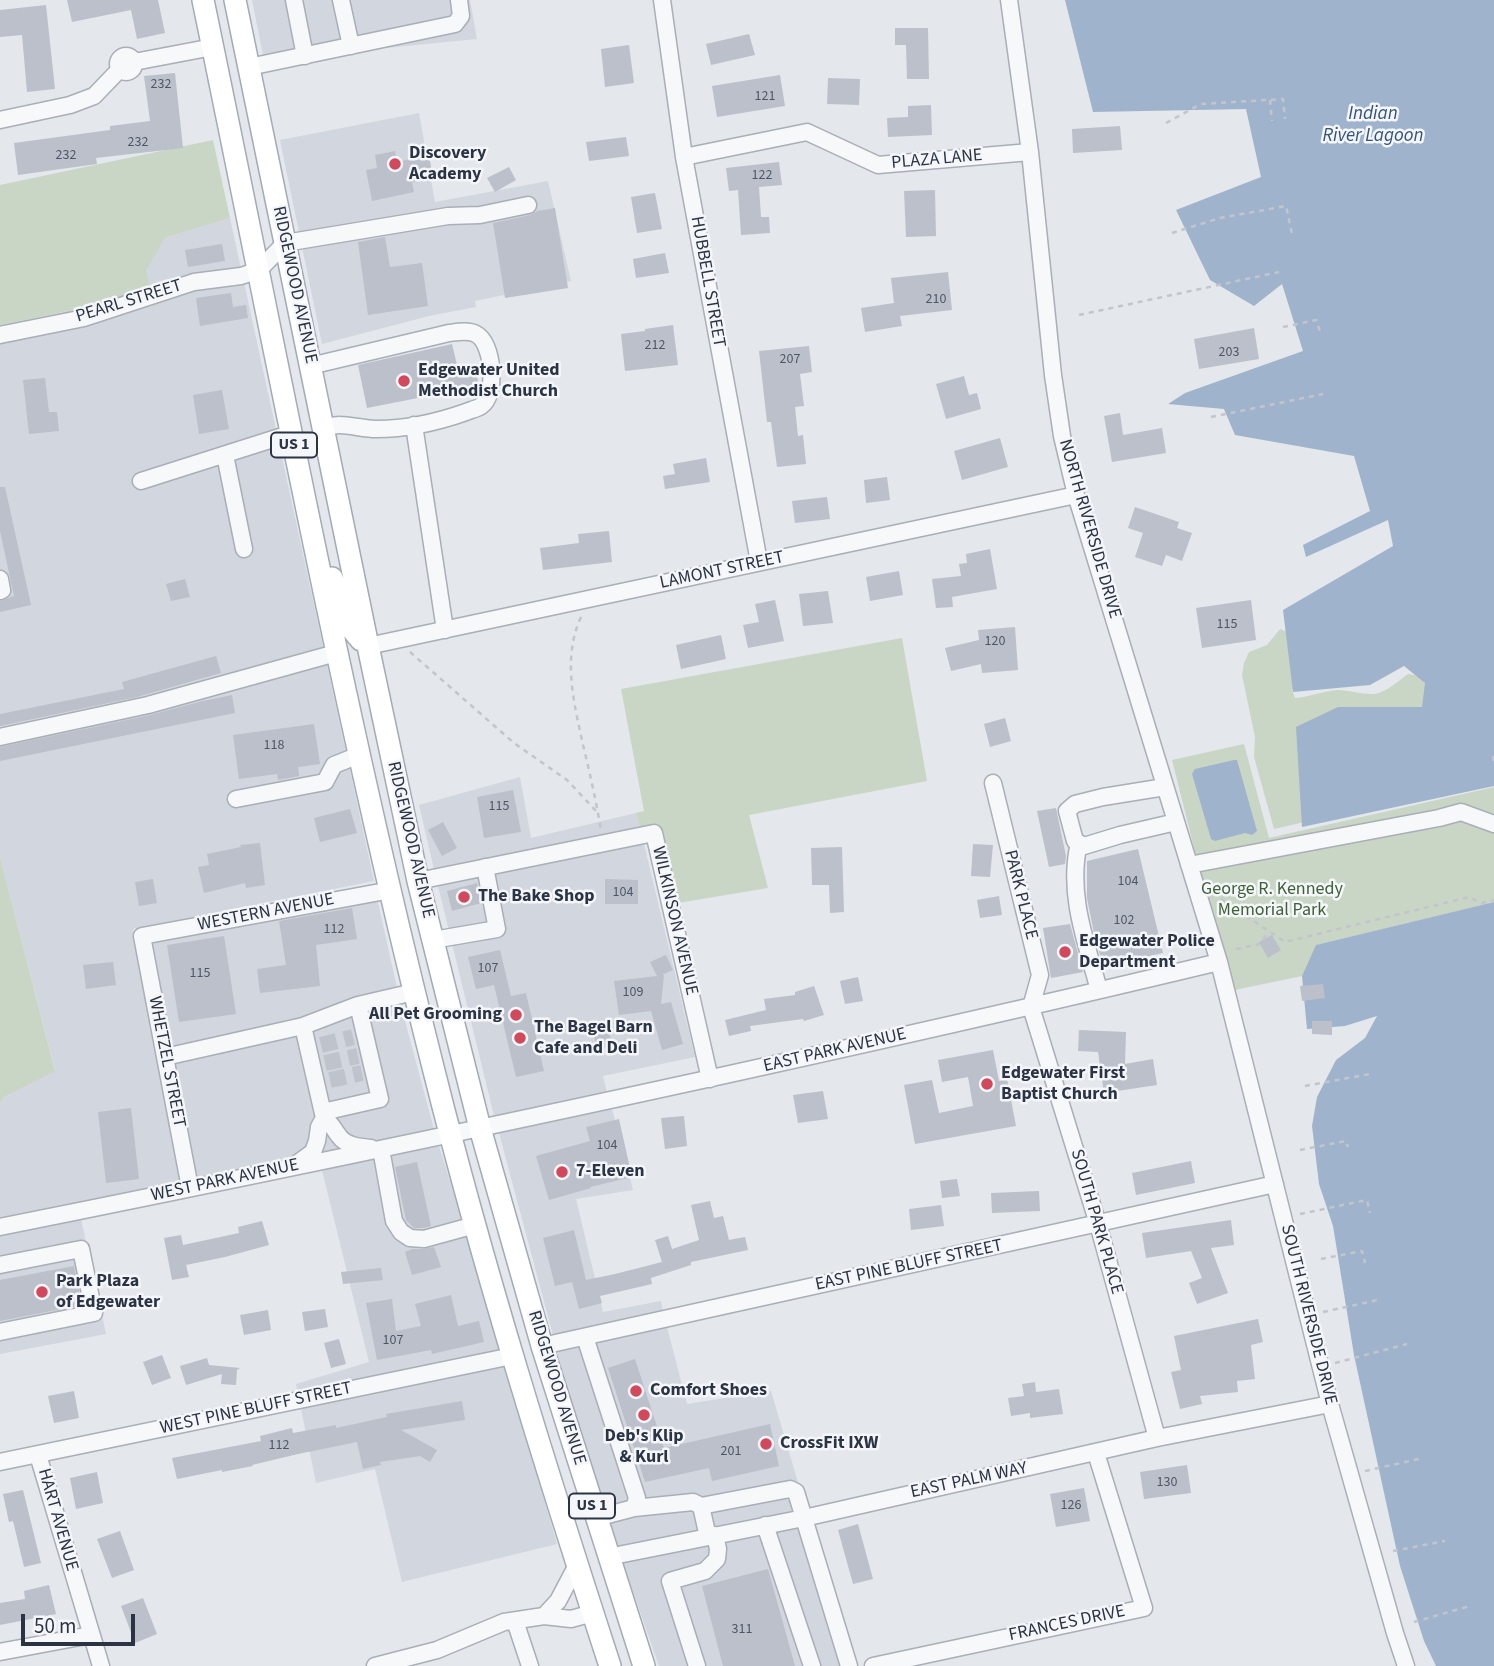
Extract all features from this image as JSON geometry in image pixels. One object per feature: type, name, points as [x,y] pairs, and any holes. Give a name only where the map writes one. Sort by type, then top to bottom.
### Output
[{"type":"main road","name":"RIDGEWOOD AVENUE","points":[[203,0],[337,653],[414,992],[450,1135],[512,1356],[610,1666]]},
{"type":"main road","name":"RIDGEWOOD AVENUE","points":[[235,0],[418,881],[480,1128],[542,1346],[644,1666]]},
{"type":"main road","points":[[315,547],[326,562],[351,628],[368,646]]},
{"type":"main road","points":[[520,1379],[539,1391],[585,1542],[608,1557]]},
{"type":"street","points":[[294,0],[305,56]]},
{"type":"street","points":[[341,0],[351,46]]},
{"type":"street","points":[[249,67],[455,24],[461,16],[458,0]]},
{"type":"street","name":"HUBBELL STREET","points":[[662,0],[684,157],[759,562]]},
{"type":"street","name":"NORTH RIVERSIDE DRIVE","points":[[1009,0],[1030,152],[1053,375],[1062,436],[1076,495],[1219,961]]},
{"type":"street","points":[[1,115],[70,105],[94,96],[127,66],[213,47]]},
{"type":"street","name":"PLAZA LANE","points":[[684,157],[807,132],[878,165],[1030,152]]},
{"type":"street","points":[[259,270],[285,243],[448,216],[480,215],[527,205]]},
{"type":"street","name":"PEARL STREET","points":[[0,335],[84,318],[194,282],[241,276],[259,270]]},
{"type":"street","points":[[310,366],[466,331],[474,332],[482,338],[488,352],[492,380],[490,395],[482,406],[445,419],[400,428],[374,429],[338,425],[323,429]]},
{"type":"street","points":[[414,425],[445,630]]},
{"type":"street","points":[[141,481],[292,433]]},
{"type":"street","points":[[225,455],[244,549]]},
{"type":"street","name":"LAMONT STREET","points":[[368,646],[1076,495]]},
{"type":"street","points":[[0,579],[0,591]]},
{"type":"street","points":[[0,737],[148,705],[337,653]]},
{"type":"street","points":[[236,799],[325,782],[334,765],[359,755]]},
{"type":"street","name":"PARK PLACE","points":[[993,783],[1040,975],[1031,1007]]},
{"type":"street","points":[[1165,787],[1074,804],[1067,811],[1071,833],[1074,841],[1084,846],[1176,822]]},
{"type":"street","points":[[1189,866],[1461,812],[1494,824]]},
{"type":"street","name":"WILKINSON AVENUE","points":[[418,881],[654,833],[710,1079]]},
{"type":"street","points":[[1079,843],[1075,864],[1077,904],[1099,990]]},
{"type":"street","points":[[433,940],[497,929],[485,867]]},
{"type":"street","name":"WESTERN AVENUE","points":[[142,936],[391,890]]},
{"type":"street","name":"WHETZEL STREET","points":[[142,936],[190,1188]]},
{"type":"street","name":"EAST PARK AVENUE","points":[[450,1135],[1031,1007],[1219,961]]},
{"type":"street","name":"SOUTH RIVERSIDE DRIVE","points":[[1219,961],[1330,1404],[1406,1666]]},
{"type":"street","points":[[165,1057],[303,1026],[358,1005],[414,992]]},
{"type":"street","points":[[323,1115],[380,1099],[363,1054],[359,1036],[358,1005]]},
{"type":"street","name":"SOUTH PARK PLACE","points":[[1031,1007],[1098,1224],[1157,1438]]},
{"type":"street","points":[[294,1167],[313,1152],[323,1115],[323,1081],[314,1046],[303,1026]]},
{"type":"street","points":[[323,1115],[345,1142],[381,1149],[394,1221],[401,1232],[410,1238],[424,1239],[475,1226]]},
{"type":"street","name":"WEST PARK AVENUE","points":[[0,1227],[450,1135]]},
{"type":"street","name":"EAST PINE BLUFF STREET","points":[[542,1346],[1275,1184]]},
{"type":"street","points":[[0,1265],[81,1249],[94,1313],[0,1332]]},
{"type":"street","points":[[585,1337],[637,1498],[634,1508]]},
{"type":"street","name":"WEST PINE BLUFF STREET","points":[[0,1462],[512,1356]]},
{"type":"street","name":"EAST PALM WAY","points":[[608,1557],[804,1517],[1157,1438],[1330,1404]]},
{"type":"street","name":"FRANCES DRIVE","points":[[873,1666],[1144,1608],[1096,1453]]},
{"type":"street","name":"HART AVENUE","points":[[38,1455],[101,1666]]},
{"type":"street","points":[[596,1518],[634,1508],[694,1502],[701,1506],[790,1489],[796,1492],[849,1666]]},
{"type":"street","points":[[696,1666],[670,1581],[705,1571],[717,1559],[718,1549],[701,1506]]},
{"type":"street","points":[[765,1525],[812,1666]]},
{"type":"street","points":[[544,1616],[558,1601],[577,1564]]},
{"type":"street","points":[[375,1666],[437,1650],[504,1622],[544,1616],[571,1619],[593,1613]]},
{"type":"street","points":[[514,1621],[530,1666]]},
{"type":"street","points":[[0,1652],[91,1634]]},
{"type":"path","points":[[1166,123],[1201,104],[1283,99],[1284,119]]},
{"type":"path","points":[[1269,100],[1272,121]]},
{"type":"path","points":[[1172,233],[1220,218],[1286,206],[1292,234]]},
{"type":"path","points":[[1079,314],[1279,272]]},
{"type":"path","points":[[1283,327],[1316,320],[1321,334]]},
{"type":"path","points":[[1211,417],[1323,394]]},
{"type":"path","points":[[589,599],[577,625],[570,674],[603,844]]},
{"type":"path","points":[[397,640],[514,743],[567,780],[598,813]]},
{"type":"path","points":[[1493,756],[1494,762]]},
{"type":"path","points":[[1221,899],[1285,942],[1469,897],[1482,903],[1494,900]]},
{"type":"path","points":[[1236,949],[1260,944],[1269,931]]},
{"type":"path","points":[[1305,1086],[1370,1074]]},
{"type":"path","points":[[1300,1150],[1346,1140],[1348,1147]]},
{"type":"path","points":[[1300,1214],[1367,1200],[1370,1213]]},
{"type":"path","points":[[1321,1259],[1362,1251],[1365,1263]]},
{"type":"path","points":[[1321,1313],[1378,1300]]},
{"type":"path","points":[[1332,1364],[1407,1344]]},
{"type":"path","points":[[1362,1471],[1423,1458]]},
{"type":"path","points":[[1393,1550],[1445,1541]]},
{"type":"path","points":[[1414,1622],[1470,1606]]},
{"type":"shaded area","points":[[252,0],[470,0],[477,39],[264,60]]},
{"type":"shaded area","points":[[419,113],[435,202],[548,181],[571,281],[475,301],[476,307],[429,316],[322,344],[280,140]]},
{"type":"shaded area","points":[[230,218],[374,881],[133,929],[181,1181],[0,1218],[0,1103],[4,1097],[55,1070],[0,857],[0,325],[151,294],[145,270],[165,238]]},
{"type":"shaded area","points":[[520,777],[531,838],[636,813],[640,827],[434,869],[419,805]]},
{"type":"shaded area","points":[[644,844],[695,1057],[603,1076],[607,1092],[494,1116],[438,886]]},
{"type":"shaded area","points":[[377,898],[402,1010],[434,1129],[196,1178],[151,943]]},
{"type":"shaded area","points":[[612,1109],[633,1190],[576,1199],[603,1312],[661,1301],[663,1311],[553,1335],[499,1133]]},
{"type":"shaded area","points":[[439,1146],[489,1306],[557,1544],[402,1582],[375,1469],[316,1483],[296,1384],[369,1362],[322,1170]]},
{"type":"shaded area","points":[[81,1219],[106,1334],[0,1354],[0,1236]]},
{"type":"shaded area","points":[[667,1327],[687,1404],[771,1391],[805,1506],[802,1509],[618,1546],[579,1433],[557,1352]]},
{"type":"shaded area","points":[[806,1526],[840,1666],[659,1666],[623,1563]]},
{"type":"green space","points":[[213,140],[230,218],[165,238],[146,270],[151,294],[0,325],[0,185]]},
{"type":"green space","points":[[1280,629],[1289,633],[1301,681],[1292,690],[1295,698],[1338,690],[1376,694],[1408,674],[1421,676],[1434,701],[1309,821],[1274,829],[1254,757],[1255,737],[1242,675],[1249,652],[1267,645]]},
{"type":"green space","points":[[902,638],[927,781],[749,815],[768,888],[678,903],[661,831],[653,825],[640,827],[636,813],[644,811],[621,689]]},
{"type":"green space","name":"George R. Kennedy Memorial Park","points":[[1244,744],[1269,838],[1494,787],[1494,902],[1317,945],[1302,976],[1230,991],[1172,760]]},
{"type":"green space","points":[[0,857],[55,1071],[4,1097],[0,1103]]},
{"type":"water","name":"Indian River Lagoon","points":[[1065,0],[1494,0],[1494,786],[1302,827],[1296,727],[1338,707],[1422,707],[1425,683],[1404,666],[1370,685],[1293,692],[1283,610],[1393,546],[1388,520],[1306,557],[1303,545],[1370,511],[1354,456],[1235,435],[1224,409],[1168,404],[1185,393],[1303,351],[1282,284],[1254,306],[1210,280],[1176,210],[1261,177],[1246,109],[1093,112]]},
{"type":"water","points":[[1237,760],[1257,831],[1252,835],[1245,833],[1215,841],[1211,839],[1192,774],[1195,769]]},
{"type":"water","points":[[1494,902],[1494,1666],[1436,1666],[1424,1641],[1400,1566],[1354,1355],[1333,1226],[1319,1184],[1312,1126],[1317,1097],[1336,1060],[1365,1038],[1377,1016],[1345,1026],[1307,1029],[1302,976],[1316,945]]},
{"type":"building","points":[[67,0],[158,0],[165,33],[137,39],[131,10],[72,22]]},
{"type":"building","points":[[46,5],[55,89],[27,92],[22,35],[0,37],[0,10]]},
{"type":"building","points":[[895,28],[928,28],[929,79],[907,79],[906,45],[895,45]]},
{"type":"building","points":[[749,34],[755,55],[711,65],[706,44]]},
{"type":"building","points":[[629,45],[634,83],[605,87],[601,49]]},
{"type":"building","points":[[175,73],[183,148],[96,158],[97,164],[18,175],[14,143],[110,130],[110,126],[150,121],[144,76]]},
{"type":"building","points":[[780,75],[785,106],[717,117],[712,86]]},
{"type":"building","points":[[828,78],[860,79],[859,105],[827,104]]},
{"type":"building","points":[[931,105],[932,135],[888,137],[887,118],[908,117],[908,106]]},
{"type":"building","points":[[1120,126],[1122,150],[1073,153],[1072,129]]},
{"type":"building","points":[[626,137],[629,156],[589,161],[586,142]]},
{"type":"building","points":[[395,151],[397,162],[429,155],[433,178],[412,182],[414,192],[372,201],[366,170],[377,168],[375,155]]},
{"type":"building","points":[[779,162],[782,185],[759,187],[761,217],[769,217],[770,233],[741,235],[738,190],[729,191],[726,168]]},
{"type":"building","points":[[509,167],[516,180],[495,192],[487,178]]},
{"type":"building","points":[[935,190],[936,236],[906,237],[904,191]]},
{"type":"building","points":[[655,193],[662,229],[637,233],[631,197]]},
{"type":"building","points":[[555,208],[568,288],[505,298],[493,223]]},
{"type":"building","points":[[385,237],[390,267],[422,263],[428,306],[368,315],[358,242]]},
{"type":"building","points":[[222,244],[225,261],[188,267],[185,250]]},
{"type":"building","points":[[665,253],[669,273],[636,278],[633,259]]},
{"type":"building","points":[[948,272],[952,310],[900,316],[902,326],[865,332],[861,308],[894,303],[891,278]]},
{"type":"building","points":[[231,293],[233,307],[246,305],[248,318],[200,326],[196,298]]},
{"type":"building","points":[[673,325],[678,365],[625,371],[621,334]]},
{"type":"building","points":[[1254,328],[1259,359],[1199,369],[1194,339]]},
{"type":"building","name":"Edgewater United Methodist Church","points":[[452,344],[458,369],[475,366],[479,386],[367,408],[358,365]]},
{"type":"building","points":[[809,346],[812,372],[800,374],[804,406],[795,407],[798,436],[803,435],[806,464],[777,467],[771,422],[767,422],[759,351]]},
{"type":"building","points":[[964,376],[969,395],[977,393],[981,409],[946,419],[936,384]]},
{"type":"building","points":[[45,378],[49,412],[57,412],[59,431],[29,434],[23,380]]},
{"type":"building","points":[[222,390],[229,429],[199,434],[193,395]]},
{"type":"building","points":[[1120,413],[1123,435],[1162,428],[1166,453],[1112,462],[1104,416]]},
{"type":"building","points":[[1000,438],[1008,467],[962,480],[954,451]]},
{"type":"building","points":[[706,458],[710,482],[665,489],[663,476],[675,474],[673,464]]},
{"type":"building","points":[[887,477],[890,500],[866,503],[864,480]]},
{"type":"building","points":[[0,487],[5,487],[31,605],[0,612],[0,601],[14,596],[0,531]]},
{"type":"building","points":[[827,497],[830,519],[795,523],[792,501]]},
{"type":"building","points":[[1135,507],[1179,522],[1177,528],[1192,533],[1182,561],[1166,555],[1162,566],[1135,557],[1143,533],[1128,528]]},
{"type":"building","points":[[609,531],[612,562],[543,570],[540,548],[579,543],[578,534]]},
{"type":"building","points":[[990,549],[997,589],[952,597],[953,607],[936,608],[932,579],[961,576],[959,564],[967,563],[966,554]]},
{"type":"building","points":[[899,571],[903,595],[870,601],[866,577]]},
{"type":"building","points":[[185,579],[190,597],[171,601],[166,584]]},
{"type":"building","points":[[828,591],[833,623],[803,626],[799,594]]},
{"type":"building","points":[[775,600],[784,641],[748,648],[743,625],[759,622],[755,604]]},
{"type":"building","points":[[1251,600],[1256,640],[1202,648],[1196,608]]},
{"type":"building","points":[[1015,627],[1018,670],[982,673],[981,664],[951,671],[945,648],[979,640],[978,630]]},
{"type":"building","points":[[721,635],[726,659],[681,669],[676,645]]},
{"type":"building","points":[[216,656],[221,673],[137,697],[0,726],[0,714],[124,689],[122,682]]},
{"type":"building","points":[[232,695],[235,713],[0,761],[0,747]]},
{"type":"building","points":[[1005,718],[1011,741],[990,747],[984,724]]},
{"type":"building","points":[[314,724],[320,764],[298,767],[299,776],[278,780],[277,774],[239,779],[233,735]]},
{"type":"building","points":[[513,790],[521,832],[484,838],[477,797]]},
{"type":"building","points":[[1056,808],[1066,856],[1065,864],[1049,867],[1037,811]]},
{"type":"building","points":[[350,809],[357,833],[320,842],[314,818]]},
{"type":"building","points":[[443,822],[457,848],[442,856],[428,830]]},
{"type":"building","points":[[260,843],[265,885],[246,888],[245,883],[204,893],[198,867],[209,865],[207,854],[241,847],[240,845]]},
{"type":"building","points":[[973,844],[993,845],[990,877],[971,876]]},
{"type":"building","points":[[842,847],[844,912],[830,913],[829,885],[812,885],[811,848]]},
{"type":"building","points":[[1138,849],[1163,953],[1103,966],[1087,898],[1087,861]]},
{"type":"building","points":[[153,879],[157,903],[139,906],[135,882]]},
{"type":"building","points":[[605,879],[638,880],[638,904],[605,904]]},
{"type":"building","name":"The Bake Shop","points":[[477,883],[481,903],[452,911],[447,891]]},
{"type":"building","points":[[999,896],[1002,915],[980,918],[977,900]]},
{"type":"building","points":[[352,908],[357,939],[316,945],[320,986],[260,993],[257,969],[286,965],[279,921]]},
{"type":"building","points":[[1070,924],[1083,972],[1051,978],[1043,928]]},
{"type":"building","points":[[1272,935],[1281,950],[1268,958],[1259,942]]},
{"type":"building","points":[[224,936],[236,1014],[179,1022],[167,945]]},
{"type":"building","points":[[500,950],[511,996],[526,993],[544,1071],[516,1077],[494,985],[476,989],[468,957]]},
{"type":"building","points":[[666,955],[673,970],[662,975],[661,1004],[671,1002],[683,1044],[662,1050],[651,1011],[619,1015],[614,981],[657,976],[650,962]]},
{"type":"building","points":[[113,962],[116,985],[86,989],[83,965]]},
{"type":"building","points":[[858,977],[863,1001],[845,1004],[840,981]]},
{"type":"building","points":[[1323,984],[1325,998],[1302,1001],[1300,986]]},
{"type":"building","points":[[814,986],[824,1015],[804,1021],[750,1026],[751,1031],[729,1036],[725,1020],[766,1010],[764,999],[795,995],[795,992]]},
{"type":"building","points":[[1312,1021],[1332,1021],[1332,1035],[1312,1034]]},
{"type":"building","points":[[606,1023],[613,1046],[598,1050],[591,1027]]},
{"type":"building","points":[[1079,1030],[1126,1032],[1125,1064],[1153,1059],[1157,1085],[1104,1093],[1098,1052],[1078,1051]]},
{"type":"building","points":[[993,1050],[999,1081],[1007,1079],[1016,1126],[915,1144],[904,1085],[932,1080],[939,1113],[973,1106],[968,1077],[942,1082],[938,1060]]},
{"type":"building","points":[[823,1091],[828,1119],[798,1123],[793,1095]]},
{"type":"building","points":[[131,1108],[139,1179],[106,1183],[98,1112]]},
{"type":"building","points":[[684,1116],[687,1146],[665,1149],[661,1118]]},
{"type":"building","points":[[619,1119],[632,1177],[549,1200],[536,1156],[590,1141],[586,1127]]},
{"type":"building","points":[[1191,1161],[1195,1183],[1136,1195],[1132,1173]]},
{"type":"building","points":[[417,1162],[431,1226],[423,1228],[414,1228],[406,1220],[395,1167]]},
{"type":"building","points":[[957,1179],[960,1196],[942,1198],[940,1181]]},
{"type":"building","points":[[1039,1191],[1040,1211],[992,1213],[991,1193]]},
{"type":"building","points":[[710,1201],[714,1218],[723,1216],[729,1240],[745,1237],[748,1250],[691,1262],[691,1265],[651,1278],[652,1284],[600,1296],[602,1303],[579,1309],[572,1282],[555,1286],[543,1238],[574,1230],[586,1280],[615,1274],[662,1262],[655,1240],[668,1236],[672,1249],[699,1240],[691,1205]]},
{"type":"building","points":[[941,1205],[944,1226],[911,1230],[909,1209]]},
{"type":"building","points":[[1231,1220],[1234,1245],[1211,1248],[1228,1293],[1197,1304],[1189,1283],[1202,1278],[1191,1251],[1146,1258],[1142,1233]]},
{"type":"building","points":[[262,1221],[269,1245],[186,1265],[189,1277],[172,1280],[164,1238],[181,1235],[183,1245],[239,1233],[238,1227]]},
{"type":"building","points":[[434,1247],[441,1267],[412,1275],[405,1252]]},
{"type":"building","name":"Park Plaza of Edgewater","points":[[74,1266],[82,1305],[0,1321],[0,1280]]},
{"type":"building","points":[[381,1268],[383,1280],[343,1284],[341,1272]]},
{"type":"building","points":[[451,1295],[458,1326],[479,1321],[484,1342],[432,1354],[431,1350],[377,1360],[366,1303],[392,1299],[396,1331],[421,1326],[415,1304]]},
{"type":"building","points":[[325,1309],[328,1327],[305,1331],[302,1312]]},
{"type":"building","points":[[268,1310],[271,1330],[244,1335],[240,1315]]},
{"type":"building","points":[[1258,1319],[1263,1342],[1251,1345],[1255,1379],[1237,1381],[1238,1392],[1200,1396],[1202,1404],[1180,1409],[1171,1372],[1181,1370],[1174,1336]]},
{"type":"building","points":[[339,1339],[346,1364],[331,1368],[324,1343]]},
{"type":"building","points":[[162,1355],[171,1378],[152,1385],[143,1362]]},
{"type":"building","points":[[207,1358],[209,1365],[240,1368],[237,1370],[236,1385],[221,1384],[222,1374],[186,1385],[180,1366]]},
{"type":"building","points":[[635,1359],[664,1448],[770,1424],[779,1466],[712,1481],[709,1468],[645,1482],[608,1368]]},
{"type":"building","points":[[1035,1382],[1036,1392],[1059,1389],[1063,1414],[1030,1418],[1030,1413],[1011,1416],[1008,1398],[1024,1396],[1022,1384]]},
{"type":"building","points":[[74,1391],[79,1418],[54,1423],[48,1396]]},
{"type":"building","points":[[462,1401],[465,1420],[401,1430],[437,1450],[430,1462],[420,1456],[380,1462],[381,1465],[363,1469],[357,1442],[253,1466],[177,1479],[172,1458],[261,1441],[260,1436],[292,1428],[293,1433],[336,1425],[336,1428],[387,1417],[386,1414]]},
{"type":"building","points":[[1187,1465],[1191,1493],[1144,1499],[1140,1472]]},
{"type":"building","points":[[97,1472],[103,1503],[76,1509],[70,1478]]},
{"type":"building","points":[[1084,1488],[1090,1521],[1056,1527],[1050,1494]]},
{"type":"building","points":[[23,1490],[41,1563],[24,1567],[13,1521],[9,1522],[3,1494]]},
{"type":"building","points":[[858,1524],[873,1579],[853,1584],[838,1530]]},
{"type":"building","points":[[120,1531],[134,1570],[112,1578],[97,1539]]},
{"type":"building","points":[[768,1569],[795,1666],[723,1666],[702,1586]]},
{"type":"building","points":[[49,1585],[56,1614],[0,1625],[0,1603],[25,1599],[24,1591]]},
{"type":"building","points":[[143,1598],[157,1634],[135,1643],[121,1606]]},
{"type":"tunnel","points":[[321,1045],[353,1037]]},
{"type":"tunnel","points":[[325,1063],[358,1056]]},
{"type":"tunnel","points":[[330,1080],[362,1073]]},
{"type":"place","name":"Discovery Academy","points":[[395,164]]},
{"type":"place","name":"Edgewater United Methodist Church","points":[[404,381]]},
{"type":"place","name":"The Bake Shop","points":[[464,897]]},
{"type":"place","name":"Edgewater Police Department","points":[[1065,952]]},
{"type":"place","name":"All Pet Grooming","points":[[516,1015]]},
{"type":"place","name":"The Bagel Barn Cafe and Deli","points":[[520,1038]]},
{"type":"place","name":"Edgewater First Baptist Church","points":[[987,1084]]},
{"type":"place","name":"7-Eleven","points":[[562,1172]]},
{"type":"place","name":"Park Plaza of Edgewater","points":[[42,1292]]},
{"type":"place","name":"Comfort Shoes","points":[[636,1391]]},
{"type":"place","name":"Deb's Klip & Kurl","points":[[644,1415]]},
{"type":"place","name":"CrossFit IXW","points":[[766,1444]]}]
